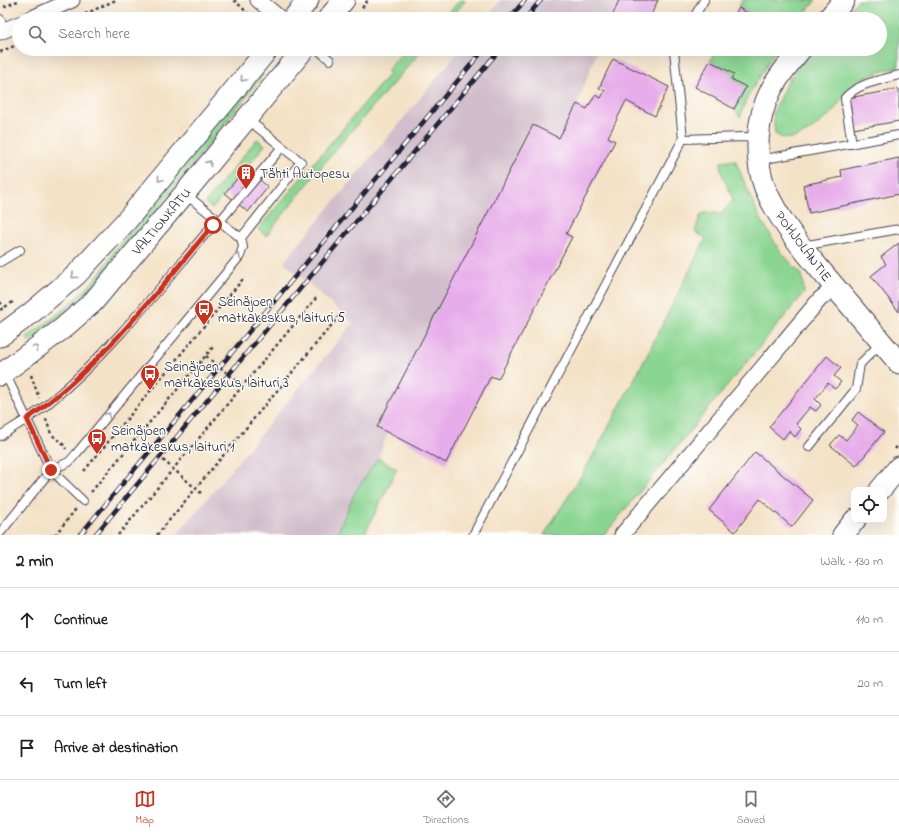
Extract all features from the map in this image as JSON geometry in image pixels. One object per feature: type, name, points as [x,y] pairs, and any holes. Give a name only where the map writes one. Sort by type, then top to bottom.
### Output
[{"type":"main road","points":[[299,12],[308,0]]},
{"type":"main road","points":[[334,12],[344,0]]},
{"type":"main road","points":[[834,12],[844,0]]},
{"type":"main road","name":"VALTIONKATU","points":[[0,336],[30,314],[76,275],[126,220],[262,56]]},
{"type":"main road","name":"VALTIONKATU","points":[[2,369],[62,329],[93,302],[298,56]]},
{"type":"main road","name":"POHJOLANTIE","points":[[795,56],[788,64],[771,91],[762,115],[758,138],[758,160],[765,187],[781,217],[801,246],[899,363]]},
{"type":"main road","points":[[882,487],[899,467]]},
{"type":"main road","points":[[843,535],[853,523]]},
{"type":"street","points":[[45,12],[72,0]]},
{"type":"street","points":[[258,0],[273,12]]},
{"type":"street","points":[[2,27],[12,25]]},
{"type":"street","points":[[622,535],[820,299],[835,287]]},
{"type":"lane","points":[[697,12],[704,0]]},
{"type":"lane","points":[[325,56],[330,60]]},
{"type":"lane","points":[[473,535],[684,139],[675,56]]},
{"type":"lane","points":[[852,144],[845,98],[850,92],[858,87],[899,75]]},
{"type":"lane","points":[[241,238],[301,162],[246,118]]},
{"type":"lane","points":[[758,160],[899,135]]},
{"type":"lane","points":[[684,139],[758,138]]},
{"type":"lane","points":[[0,436],[42,408],[92,365],[120,336],[282,147]]},
{"type":"lane","points":[[0,533],[51,470],[69,462],[240,256],[242,247],[241,238],[185,193]]},
{"type":"lane","points":[[801,246],[899,229]]},
{"type":"lane","points":[[0,262],[20,250]]},
{"type":"lane","points":[[809,447],[856,389],[860,364],[882,342]]},
{"type":"lane","points":[[2,369],[51,470],[83,500]]},
{"type":"path","points":[[0,9],[20,0]]},
{"type":"path","points":[[89,12],[116,0]]},
{"type":"path","points":[[234,0],[247,12]]},
{"type":"path","points":[[0,52],[12,47]]},
{"type":"path","points":[[84,470],[243,279]]},
{"type":"path","points":[[118,535],[317,297]]},
{"type":"path","points":[[0,302],[4,307],[0,310]]},
{"type":"path","points":[[157,535],[340,315]]},
{"type":"path","points":[[55,535],[213,347]]},
{"type":"path","points":[[206,356],[243,386]]},
{"type":"path","points":[[31,375],[51,434],[65,446],[69,462]]},
{"type":"path","points":[[163,460],[201,493]]},
{"type":"shaded area","points":[[501,0],[619,0],[614,12],[492,12]]},
{"type":"shaded area","points":[[455,56],[595,56],[577,104],[559,138],[533,125],[377,427],[388,433],[378,458],[354,494],[337,535],[177,535],[353,323],[284,262]]},
{"type":"green space","points":[[460,0],[466,0],[456,12],[449,12]]},
{"type":"green space","points":[[742,0],[816,0],[806,12],[746,12],[739,8]]},
{"type":"green space","points":[[858,0],[899,0],[899,66],[859,79],[848,90],[832,113],[808,132],[794,138],[783,138],[775,134],[773,113],[786,84],[808,56],[887,56],[887,12],[848,12]]},
{"type":"green space","points":[[399,56],[417,56],[335,150],[266,236],[258,229],[390,73],[387,71]]},
{"type":"green space","points":[[712,56],[772,56],[746,100],[740,117],[734,109],[746,87],[731,79],[734,74],[710,61]]},
{"type":"green space","points":[[259,71],[264,74],[109,270],[52,326],[29,342],[27,337],[65,308],[83,292],[99,274],[118,246]]},
{"type":"green space","points":[[257,139],[265,145],[212,209],[205,203]]},
{"type":"green space","points":[[735,160],[758,214],[780,251],[802,275],[804,293],[604,535],[544,535],[588,465],[643,363],[706,238],[695,232],[701,214],[709,212],[721,214],[733,200],[721,171],[721,162]]},
{"type":"green space","points":[[378,458],[397,469],[364,535],[337,535],[354,494]]},
{"type":"building","points":[[619,0],[658,0],[652,12],[614,12]]},
{"type":"building","points":[[739,8],[746,12],[736,12]]},
{"type":"building","points":[[613,59],[669,87],[655,116],[626,101],[608,137],[615,141],[566,234],[572,237],[498,379],[491,376],[446,463],[377,427],[533,125],[559,138],[577,104],[587,109],[595,95],[601,98],[605,91],[599,88]]},
{"type":"building","points":[[710,61],[734,74],[731,79],[746,87],[734,109],[695,87]]},
{"type":"building","points":[[899,89],[899,121],[853,129],[848,98]]},
{"type":"building","points":[[899,158],[899,194],[809,213],[803,185],[842,177],[841,170]]},
{"type":"building","name":"Tähti Autopesu","points":[[246,168],[268,187],[248,212],[225,193]]},
{"type":"building","points":[[899,243],[899,312],[871,276],[886,264],[881,257]]},
{"type":"building","points":[[827,356],[841,368],[834,376],[841,382],[835,389],[828,383],[815,399],[821,405],[816,411],[810,407],[796,424],[801,429],[795,437],[789,431],[783,439],[769,427]]},
{"type":"building","points":[[858,412],[884,432],[856,466],[830,445],[839,435],[846,440],[858,425],[852,420]]},
{"type":"building","points":[[755,452],[813,500],[792,527],[760,499],[735,532],[709,510]]},
{"type":"railway","points":[[515,12],[525,0]]},
{"type":"railway","points":[[531,12],[541,0]]},
{"type":"railway","points":[[80,535],[478,56]]},
{"type":"railway","points":[[95,535],[494,56]]},
{"type":"place","name":"Tähti Autopesu","points":[[246,190]]},
{"type":"place","name":"Seinäjoen matkakeskus, laituri 5","points":[[204,326]]},
{"type":"place","name":"Seinäjoen matkakeskus, laituri 3","points":[[150,391]]},
{"type":"place","name":"Seinäjoen matkakeskus, laituri 1","points":[[97,455]]},
{"type":"route","points":[[51,470],[27,419],[50,403],[92,365],[120,336],[213,225]]}]
